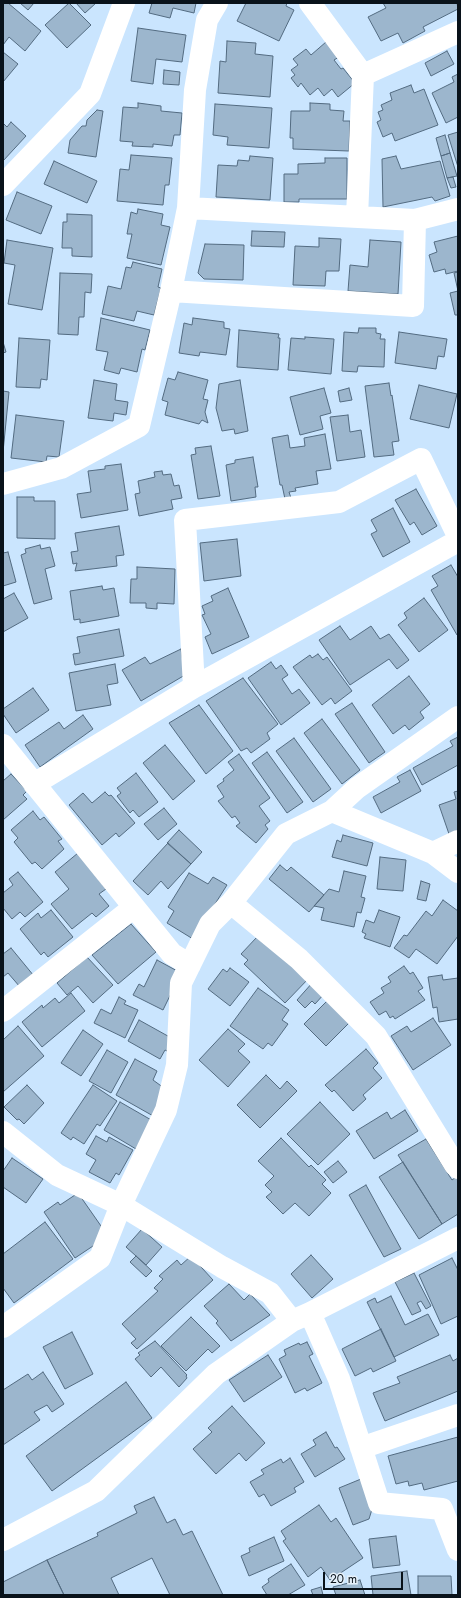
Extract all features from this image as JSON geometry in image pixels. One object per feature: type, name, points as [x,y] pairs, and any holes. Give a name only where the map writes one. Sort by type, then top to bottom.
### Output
[{"type":"street","points":[[3,185],[90,94],[124,3]]},
{"type":"street","points":[[3,484],[61,468],[139,426],[171,291],[188,208],[195,90],[207,20],[217,3]]},
{"type":"street","points":[[310,3],[363,75],[358,217]]},
{"type":"street","points":[[363,75],[458,32]]},
{"type":"street","points":[[188,208],[414,220],[458,209]]},
{"type":"street","points":[[171,291],[413,306],[414,220]]},
{"type":"street","points":[[194,687],[185,520],[339,502],[421,459],[458,536]]},
{"type":"street","points":[[34,784],[194,687],[458,541]]},
{"type":"street","points":[[3,1327],[100,1258],[122,1205],[166,1110],[177,1065],[181,983],[210,924],[230,903],[286,834],[332,811],[357,788],[458,718]]},
{"type":"street","points":[[4,750],[34,784],[172,954],[190,965]]},
{"type":"street","points":[[332,811],[434,853],[458,872]]},
{"type":"street","points":[[434,853],[458,841]]},
{"type":"street","points":[[230,903],[299,959],[376,1036],[454,1165],[458,1168]]},
{"type":"street","points":[[3,1012],[134,907]]},
{"type":"street","points":[[3,1132],[56,1175],[122,1205],[222,1267],[270,1293],[301,1317],[339,1379],[379,1503],[442,1509],[458,1550]]},
{"type":"street","points":[[3,1540],[96,1491],[216,1374],[301,1317],[458,1238]]},
{"type":"street","points":[[361,1448],[458,1415]]},
{"type":"building","points":[[3,3],[8,3],[41,31],[25,51],[9,37],[3,45]]},
{"type":"building","points":[[20,3],[34,3],[28,10]]},
{"type":"building","points":[[69,3],[91,25],[67,48],[45,25]]},
{"type":"building","points":[[76,3],[96,3],[85,13]]},
{"type":"building","points":[[152,3],[196,3],[194,13],[173,8],[170,18],[149,13]]},
{"type":"building","points":[[246,3],[287,3],[286,6],[294,10],[279,41],[237,21]]},
{"type":"building","points":[[383,3],[457,3],[458,9],[423,27],[425,31],[403,43],[398,33],[381,41],[368,17],[386,8]]},
{"type":"building","points":[[138,28],[186,35],[182,62],[156,59],[153,84],[131,81]]},
{"type":"building","points":[[227,41],[256,43],[255,54],[273,56],[270,97],[218,93],[220,61],[226,62]]},
{"type":"building","points":[[326,42],[339,57],[334,60],[341,69],[343,68],[355,83],[338,97],[332,89],[324,96],[318,88],[310,95],[301,83],[298,87],[291,78],[295,75],[291,70],[298,65],[293,59],[306,49],[311,55]]},
{"type":"building","points":[[447,51],[454,64],[431,76],[425,63]]},
{"type":"building","points":[[3,52],[18,64],[3,82]]},
{"type":"building","points":[[164,70],[180,72],[179,85],[163,84]]},
{"type":"building","points":[[458,74],[458,117],[446,123],[432,93],[454,82],[452,77]]},
{"type":"building","points":[[411,85],[414,93],[424,89],[438,125],[395,141],[392,133],[383,137],[377,122],[381,120],[378,112],[383,110],[381,105],[392,100],[390,93]]},
{"type":"building","points":[[138,103],[161,106],[161,111],[182,113],[180,135],[174,135],[172,146],[153,144],[153,147],[132,146],[133,142],[120,141],[123,107],[138,108]]},
{"type":"building","points":[[310,103],[330,104],[330,110],[344,111],[343,121],[350,121],[349,151],[293,149],[293,138],[290,138],[291,111],[310,111]]},
{"type":"building","points":[[215,104],[272,108],[269,148],[227,145],[228,137],[213,135]]},
{"type":"building","points":[[97,110],[103,111],[96,157],[68,153],[70,140],[82,126],[86,126],[87,120]]},
{"type":"building","points":[[11,122],[26,136],[3,161],[3,123],[7,127]]},
{"type":"building","points":[[458,132],[458,167],[448,135]]},
{"type":"building","points":[[445,135],[450,153],[441,156],[436,138]]},
{"type":"building","points":[[450,153],[457,176],[447,178],[441,156]]},
{"type":"building","points":[[131,155],[172,158],[169,185],[165,185],[163,205],[117,201],[120,169],[129,170]]},
{"type":"building","points":[[250,156],[273,158],[270,200],[216,197],[218,165],[237,166],[238,160],[249,161]]},
{"type":"building","points":[[396,156],[401,169],[440,161],[450,196],[435,201],[432,197],[383,207],[382,159]]},
{"type":"building","points":[[325,158],[347,158],[347,199],[299,199],[299,202],[284,202],[284,174],[298,174],[298,164],[325,163]]},
{"type":"building","points":[[54,161],[97,181],[87,203],[44,184]]},
{"type":"building","points":[[453,177],[456,187],[451,188],[447,178]]},
{"type":"building","points":[[17,192],[52,206],[41,234],[6,220]]},
{"type":"building","points":[[138,209],[163,214],[161,225],[170,227],[161,265],[127,258],[132,234],[127,234],[131,212],[137,214]]},
{"type":"building","points":[[67,214],[92,215],[92,257],[72,256],[72,248],[62,248],[63,222],[67,222]]},
{"type":"building","points":[[252,231],[285,232],[284,247],[251,246]]},
{"type":"building","points":[[458,236],[458,271],[446,274],[445,269],[434,272],[429,255],[437,252],[434,242]]},
{"type":"building","points":[[319,238],[341,239],[339,271],[326,271],[325,286],[293,285],[295,246],[319,247]]},
{"type":"building","points":[[7,240],[53,248],[42,310],[8,304],[15,265],[4,263]]},
{"type":"building","points":[[370,240],[401,242],[398,294],[348,291],[350,265],[368,267]]},
{"type":"building","points":[[205,244],[244,245],[243,280],[204,279],[198,273]]},
{"type":"building","points":[[133,262],[162,269],[158,287],[161,288],[154,315],[137,311],[134,321],[102,314],[108,286],[121,289],[126,267],[131,268]]},
{"type":"building","points":[[458,272],[458,291],[454,273]]},
{"type":"building","points":[[60,273],[92,274],[91,293],[85,292],[84,317],[79,317],[78,335],[58,334]]},
{"type":"building","points":[[458,291],[458,315],[455,315],[450,293]]},
{"type":"building","points":[[101,318],[150,330],[145,350],[142,349],[137,372],[121,368],[119,374],[104,370],[108,352],[96,350]]},
{"type":"building","points":[[193,318],[224,322],[224,328],[230,329],[226,355],[200,352],[199,356],[179,353],[184,323],[192,325]]},
{"type":"building","points":[[359,328],[376,328],[376,333],[381,334],[380,339],[385,339],[384,367],[358,366],[357,372],[342,371],[344,332],[358,333]]},
{"type":"building","points":[[239,330],[279,334],[278,370],[237,367]]},
{"type":"building","points":[[399,332],[447,339],[444,357],[438,356],[436,369],[395,363]]},
{"type":"building","points":[[305,337],[334,339],[331,374],[288,370],[291,338],[305,339]]},
{"type":"building","points":[[19,338],[50,340],[47,380],[41,379],[40,388],[16,387]]},
{"type":"building","points":[[3,342],[6,352],[3,353]]},
{"type":"building","points":[[178,372],[208,380],[203,399],[208,400],[205,412],[208,423],[202,420],[199,424],[165,415],[168,402],[162,400],[168,378],[175,380]]},
{"type":"building","points":[[94,380],[117,384],[115,400],[128,402],[126,415],[114,413],[113,421],[88,418]]},
{"type":"building","points":[[240,380],[248,431],[235,434],[234,429],[222,431],[216,408],[219,384]]},
{"type":"building","points":[[389,383],[399,441],[392,442],[394,455],[374,457],[365,386]]},
{"type":"building","points":[[419,385],[457,394],[449,428],[410,419]]},
{"type":"building","points":[[324,388],[331,413],[320,416],[323,429],[300,435],[290,397]]},
{"type":"building","points":[[349,388],[352,400],[340,402],[338,391]]},
{"type":"building","points":[[3,391],[9,392],[3,452]]},
{"type":"building","points":[[16,415],[64,421],[59,457],[47,456],[46,462],[11,458]]},
{"type":"building","points":[[348,415],[350,432],[361,430],[365,457],[337,461],[330,417]]},
{"type":"building","points":[[325,434],[331,469],[316,471],[318,484],[295,488],[296,491],[289,492],[291,498],[285,499],[282,485],[280,485],[272,438],[288,435],[290,448],[305,446],[304,438]]},
{"type":"building","points":[[211,446],[220,496],[198,499],[191,455],[196,454],[195,448]]},
{"type":"building","points":[[253,457],[258,487],[255,487],[256,497],[231,501],[226,465],[235,463],[235,460]]},
{"type":"building","points":[[121,464],[128,510],[81,518],[77,494],[91,492],[88,471],[105,469],[105,466]]},
{"type":"building","points":[[162,471],[163,475],[171,474],[174,486],[179,485],[182,498],[171,500],[173,509],[139,516],[135,494],[140,493],[138,481],[155,477],[154,472]]},
{"type":"building","points":[[416,489],[437,526],[422,535],[414,522],[410,525],[395,500]]},
{"type":"building","points":[[17,497],[34,497],[34,501],[55,501],[55,539],[17,538]]},
{"type":"building","points":[[393,508],[410,542],[383,557],[371,534],[377,531],[371,520]]},
{"type":"building","points":[[119,526],[124,555],[116,556],[117,566],[75,571],[77,563],[73,564],[71,552],[78,551],[75,533]]},
{"type":"building","points":[[237,539],[241,576],[204,581],[200,543]]},
{"type":"building","points":[[40,545],[41,549],[50,547],[55,566],[45,569],[52,599],[34,604],[21,555],[26,553],[25,549]]},
{"type":"building","points":[[8,552],[16,582],[3,586],[3,553]]},
{"type":"building","points":[[451,565],[458,577],[457,635],[431,590],[438,586],[432,576]]},
{"type":"building","points":[[137,567],[175,569],[174,604],[157,603],[157,609],[146,608],[146,603],[130,603],[131,579],[137,579]]},
{"type":"building","points":[[102,586],[103,590],[114,588],[119,616],[80,623],[80,619],[74,620],[70,591]]},
{"type":"building","points":[[228,588],[249,637],[212,654],[205,637],[211,634],[202,615],[205,614],[202,606],[213,601],[211,596]]},
{"type":"building","points":[[14,593],[28,618],[3,632],[3,599]]},
{"type":"building","points":[[424,598],[448,630],[419,652],[398,625],[407,618],[404,613]]},
{"type":"building","points":[[340,626],[350,640],[371,626],[380,639],[389,634],[409,660],[397,669],[389,659],[350,685],[319,640]]},
{"type":"building","points":[[119,629],[124,656],[75,665],[73,654],[80,653],[77,637]]},
{"type":"building","points":[[181,649],[185,675],[141,701],[122,670],[145,657],[150,664]]},
{"type":"building","points":[[318,654],[323,660],[327,657],[352,691],[335,704],[331,698],[322,705],[293,667],[310,655],[312,658]]},
{"type":"building","points":[[271,662],[276,669],[281,665],[288,675],[282,679],[292,694],[299,689],[310,703],[281,725],[248,678]]},
{"type":"building","points":[[115,664],[118,683],[107,685],[111,705],[76,711],[69,673]]},
{"type":"building","points":[[409,676],[430,704],[420,712],[424,718],[409,730],[405,725],[393,734],[372,705]]},
{"type":"building","points":[[243,678],[278,724],[267,733],[270,739],[251,753],[247,748],[241,751],[206,701]]},
{"type":"building","points":[[33,688],[49,710],[16,733],[3,714],[3,709]]},
{"type":"building","points":[[352,703],[385,752],[369,763],[335,714]]},
{"type":"building","points":[[199,705],[233,751],[206,774],[169,723]]},
{"type":"building","points":[[83,715],[93,729],[40,767],[25,745],[59,722],[64,729]]},
{"type":"building","points":[[322,719],[360,770],[342,784],[304,733]]},
{"type":"building","points":[[458,737],[458,765],[422,785],[413,768],[453,746],[450,741]]},
{"type":"building","points":[[294,738],[331,789],[313,802],[276,751]]},
{"type":"building","points":[[165,745],[195,781],[173,800],[143,763]]},
{"type":"building","points":[[267,752],[303,802],[287,813],[252,763]]},
{"type":"building","points":[[239,754],[270,798],[259,806],[270,821],[265,825],[268,829],[256,843],[236,826],[240,823],[235,816],[232,818],[218,801],[224,797],[217,786],[234,770],[228,762]]},
{"type":"building","points":[[410,770],[421,791],[381,813],[373,797],[400,782],[397,777]]},
{"type":"building","points":[[136,773],[158,802],[139,817],[133,810],[130,813],[117,796],[121,793],[117,788]]},
{"type":"building","points":[[11,774],[27,791],[23,795],[27,799],[3,820],[3,781]]},
{"type":"building","points":[[458,791],[458,830],[449,834],[439,805],[456,799],[454,792]]},
{"type":"building","points":[[105,792],[109,796],[111,795],[135,823],[119,837],[116,833],[102,845],[69,805],[83,793],[92,803]]},
{"type":"building","points":[[164,808],[177,824],[158,840],[144,824]]},
{"type":"building","points":[[33,811],[40,820],[44,817],[62,839],[58,841],[64,849],[42,869],[35,862],[32,864],[14,842],[18,838],[11,830]]},
{"type":"building","points":[[179,830],[202,852],[191,864],[167,843]]},
{"type":"building","points":[[343,835],[373,843],[367,866],[332,857],[337,840],[341,842]]},
{"type":"building","points":[[168,843],[191,864],[168,889],[161,881],[148,895],[133,881]]},
{"type":"building","points":[[78,853],[106,889],[99,894],[109,906],[96,917],[92,913],[72,929],[51,904],[69,889],[55,872]]},
{"type":"building","points":[[380,857],[406,860],[403,891],[377,889]]},
{"type":"building","points":[[280,865],[287,871],[291,867],[324,895],[309,912],[269,879]]},
{"type":"building","points":[[344,871],[366,876],[361,897],[365,898],[361,913],[357,912],[354,927],[321,920],[324,908],[314,906],[329,889],[339,892]]},
{"type":"building","points":[[18,872],[43,902],[25,917],[20,912],[12,919],[3,908],[3,893],[13,885],[9,879]]},
{"type":"building","points":[[189,873],[208,884],[213,877],[227,885],[193,939],[167,923],[174,911],[168,907]]},
{"type":"building","points":[[421,881],[430,884],[426,901],[417,899]]},
{"type":"building","points":[[443,900],[458,911],[458,936],[437,964],[416,949],[409,958],[394,948],[404,935],[407,936],[426,911],[432,916]]},
{"type":"building","points":[[51,910],[73,937],[48,957],[44,952],[41,955],[20,929],[38,913],[41,918]]},
{"type":"building","points":[[379,910],[400,917],[390,947],[364,938],[366,934],[362,932],[366,920],[374,923]]},
{"type":"building","points":[[131,924],[156,952],[118,984],[92,955]]},
{"type":"building","points":[[257,937],[310,977],[285,1003],[244,964],[248,960],[241,954]]},
{"type":"building","points":[[11,948],[34,976],[20,987],[8,973],[3,977],[3,954]]},
{"type":"building","points":[[87,957],[113,985],[93,1003],[78,986],[67,995],[57,983]]},
{"type":"building","points":[[157,960],[181,973],[163,1010],[133,995],[139,984],[144,987]]},
{"type":"building","points":[[404,966],[410,974],[413,972],[423,988],[418,991],[425,1000],[395,1019],[393,1016],[390,1018],[386,1011],[379,1015],[370,1002],[384,993],[381,988],[391,982],[388,977]]},
{"type":"building","points":[[230,968],[249,982],[230,1006],[208,989],[223,969],[227,972]]},
{"type":"building","points":[[442,975],[443,980],[458,978],[458,1019],[439,1022],[437,1007],[433,1008],[428,977]]},
{"type":"building","points":[[313,982],[325,993],[315,1004],[312,1001],[305,1008],[297,1000]]},
{"type":"building","points":[[258,988],[289,1010],[282,1020],[288,1024],[272,1046],[268,1043],[263,1049],[230,1026]]},
{"type":"building","points":[[71,993],[85,1011],[42,1047],[22,1022],[42,1005],[43,1008],[55,998],[59,1003]]},
{"type":"building","points":[[119,997],[126,1001],[124,1004],[138,1010],[125,1038],[94,1023],[101,1009],[111,1014]]},
{"type":"building","points":[[330,998],[352,1020],[326,1046],[304,1024]]},
{"type":"building","points":[[433,1018],[451,1045],[413,1070],[391,1036],[407,1026],[411,1032]]},
{"type":"building","points":[[139,1020],[175,1040],[169,1052],[165,1050],[160,1059],[128,1041]]},
{"type":"building","points":[[18,1026],[44,1056],[3,1092],[3,1040]]},
{"type":"building","points":[[228,1029],[245,1044],[238,1051],[250,1062],[228,1087],[199,1060]]},
{"type":"building","points":[[83,1030],[103,1044],[81,1076],[61,1063]]},
{"type":"building","points":[[366,1049],[378,1063],[373,1068],[382,1078],[363,1095],[366,1099],[353,1111],[334,1090],[332,1092],[325,1085]]},
{"type":"building","points":[[107,1050],[128,1062],[111,1093],[89,1081]]},
{"type":"building","points":[[135,1059],[157,1071],[153,1080],[164,1088],[155,1117],[116,1095]]},
{"type":"building","points":[[266,1075],[280,1089],[287,1081],[297,1091],[260,1128],[237,1105]]},
{"type":"building","points":[[27,1085],[44,1103],[24,1124],[19,1119],[17,1120],[4,1107]]},
{"type":"building","points":[[93,1085],[117,1101],[100,1126],[97,1124],[84,1144],[73,1137],[71,1140],[61,1133]]},
{"type":"building","points":[[120,1102],[153,1121],[136,1149],[104,1130]]},
{"type":"building","points":[[320,1102],[350,1134],[318,1165],[287,1134]]},
{"type":"building","points":[[405,1110],[418,1131],[374,1159],[356,1131],[387,1112],[391,1119]]},
{"type":"building","points":[[96,1136],[107,1142],[109,1137],[133,1150],[119,1175],[116,1173],[110,1183],[89,1172],[96,1160],[86,1154]]},
{"type":"building","points":[[281,1138],[309,1167],[311,1165],[326,1180],[322,1184],[331,1193],[309,1216],[295,1203],[283,1214],[266,1197],[272,1192],[265,1185],[274,1176],[258,1161]]},
{"type":"building","points":[[426,1139],[452,1180],[456,1177],[458,1179],[458,1214],[442,1224],[398,1155]]},
{"type":"building","points":[[12,1158],[43,1179],[26,1203],[3,1187],[3,1171]]},
{"type":"building","points":[[338,1161],[347,1172],[333,1183],[324,1172]]},
{"type":"building","points":[[403,1162],[442,1224],[419,1239],[379,1177]]},
{"type":"building","points":[[366,1185],[401,1249],[384,1257],[349,1195]]},
{"type":"building","points":[[78,1193],[108,1236],[75,1258],[44,1212],[58,1202],[60,1205]]},
{"type":"building","points":[[45,1222],[73,1259],[14,1303],[3,1288],[3,1254]]},
{"type":"building","points":[[142,1229],[162,1247],[146,1265],[126,1247]]},
{"type":"building","points":[[311,1255],[333,1279],[312,1298],[291,1274]]},
{"type":"building","points":[[136,1256],[152,1271],[146,1277],[130,1262]]},
{"type":"building","points":[[191,1256],[213,1280],[137,1349],[131,1343],[136,1339],[122,1324],[158,1291],[154,1288],[163,1279],[159,1276],[177,1260],[181,1265]]},
{"type":"building","points":[[452,1258],[458,1270],[458,1316],[441,1324],[419,1275]]},
{"type":"building","points":[[414,1273],[431,1306],[426,1309],[421,1301],[417,1303],[421,1311],[412,1315],[395,1282]]},
{"type":"building","points":[[229,1284],[244,1300],[250,1294],[270,1315],[231,1341],[216,1323],[218,1321],[204,1306]]},
{"type":"building","points":[[391,1296],[405,1325],[428,1314],[439,1335],[394,1357],[367,1302],[375,1298],[377,1303]]},
{"type":"building","points":[[191,1317],[220,1346],[212,1353],[208,1349],[186,1371],[161,1346]]},
{"type":"building","points":[[381,1329],[396,1361],[373,1372],[371,1368],[355,1376],[342,1349]]},
{"type":"building","points":[[72,1332],[93,1374],[65,1389],[43,1347]]},
{"type":"building","points":[[155,1341],[187,1375],[187,1378],[179,1387],[161,1367],[151,1377],[135,1359],[140,1355],[138,1353]]},
{"type":"building","points":[[307,1342],[313,1354],[309,1356],[322,1383],[307,1391],[305,1388],[295,1393],[279,1359],[286,1355],[284,1350],[299,1343],[300,1345]]},
{"type":"building","points":[[268,1355],[282,1377],[244,1402],[229,1380]]},
{"type":"building","points":[[450,1355],[453,1361],[458,1358],[458,1391],[385,1421],[373,1393],[400,1383],[397,1377]]},
{"type":"building","points":[[43,1372],[64,1404],[52,1412],[47,1405],[34,1412],[40,1420],[3,1445],[3,1390],[28,1374],[32,1380]]},
{"type":"building","points":[[126,1382],[152,1418],[52,1491],[26,1456]]},
{"type":"building","points":[[232,1406],[265,1443],[246,1461],[239,1453],[216,1474],[193,1449],[212,1432],[208,1428]]},
{"type":"building","points":[[326,1432],[335,1448],[337,1447],[345,1459],[315,1477],[301,1454],[316,1445],[313,1440]]},
{"type":"building","points":[[458,1437],[458,1481],[424,1490],[422,1483],[409,1486],[408,1481],[396,1484],[388,1456]]},
{"type":"building","points":[[290,1458],[304,1482],[294,1488],[296,1492],[271,1506],[264,1494],[259,1497],[250,1482],[264,1474],[261,1470],[281,1459],[283,1463]]},
{"type":"building","points":[[361,1479],[373,1506],[369,1519],[353,1525],[339,1488]]},
{"type":"building","points":[[154,1497],[167,1523],[175,1519],[183,1535],[192,1531],[223,1595],[170,1595],[152,1558],[111,1578],[119,1595],[64,1595],[47,1560],[98,1536],[97,1533],[137,1513],[134,1506]]},
{"type":"building","points":[[319,1505],[331,1522],[336,1518],[363,1558],[330,1580],[321,1567],[308,1577],[283,1541],[286,1539],[281,1531]]},
{"type":"building","points":[[396,1536],[400,1565],[373,1568],[369,1539]]},
{"type":"building","points":[[274,1537],[284,1561],[249,1576],[241,1556],[250,1552],[249,1548]]},
{"type":"building","points":[[47,1560],[64,1595],[3,1595],[3,1582]]},
{"type":"building","points":[[291,1564],[305,1585],[288,1595],[267,1595],[262,1587],[269,1582],[268,1579]]},
{"type":"building","points":[[407,1571],[411,1595],[373,1595],[371,1576]]},
{"type":"building","points":[[418,1576],[451,1576],[452,1595],[418,1595]]},
{"type":"building","points":[[360,1580],[365,1595],[336,1595],[333,1587]]},
{"type":"building","points":[[321,1587],[323,1595],[313,1595],[311,1590]]}]
